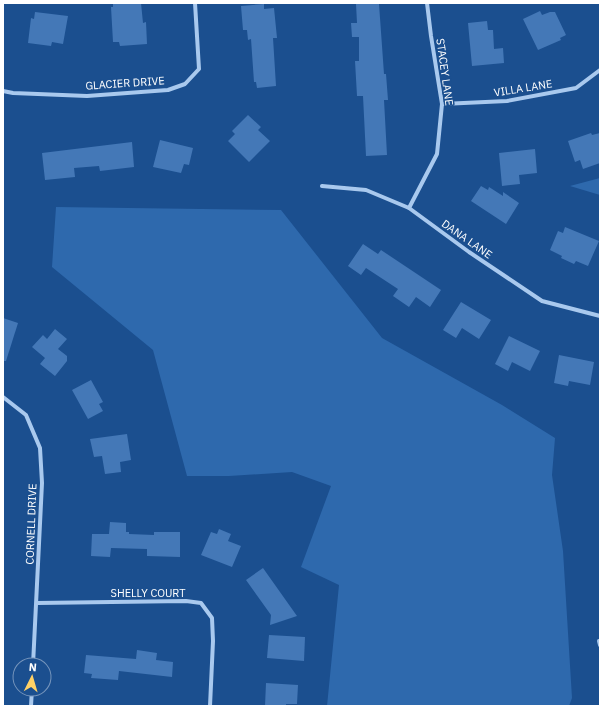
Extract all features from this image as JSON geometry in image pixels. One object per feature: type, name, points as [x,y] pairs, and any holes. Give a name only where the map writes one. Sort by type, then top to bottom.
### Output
[{"type":"street","name":"GLACIER DRIVE","points":[[3,92],[13,94],[87,96],[168,90],[185,84],[199,69],[195,3]]},
{"type":"street","name":"STACEY LANE","points":[[409,208],[437,154],[442,104],[431,36],[428,3]]},
{"type":"street","name":"VILLA LANE","points":[[442,104],[507,101],[576,88],[600,70]]},
{"type":"street","name":"DANA LANE","points":[[322,186],[366,190],[409,208],[469,252],[542,301],[600,316]]},
{"type":"street","name":"CORNELL DRIVE","points":[[3,397],[26,414],[40,448],[42,483],[34,657]]},
{"type":"street","name":"SHELLY COURT","points":[[37,603],[186,601],[201,603],[212,618],[213,641],[210,706]]},
{"type":"shaded area","points":[[600,178],[600,195],[570,186]]},
{"type":"shaded area","points":[[56,207],[281,210],[382,338],[502,405],[555,438],[552,475],[563,551],[572,698],[569,706],[327,706],[339,585],[301,567],[331,486],[292,472],[229,476],[187,476],[153,350],[52,267]]},
{"type":"building","points":[[113,3],[141,3],[143,23],[146,22],[147,44],[120,46],[119,42],[113,42],[111,7],[113,7]]},
{"type":"building","points":[[264,4],[264,9],[274,8],[277,38],[273,38],[276,86],[257,88],[256,82],[254,82],[251,39],[248,40],[247,30],[243,30],[241,6]]},
{"type":"building","points":[[356,4],[379,4],[384,74],[386,74],[388,100],[384,100],[387,155],[366,156],[363,96],[357,96],[355,61],[359,61],[359,37],[352,37],[351,23],[357,23]]},
{"type":"building","points":[[540,11],[542,15],[555,12],[566,35],[560,38],[561,40],[538,50],[523,19]]},
{"type":"building","points":[[35,12],[68,16],[63,44],[52,42],[51,46],[28,43],[31,18],[34,19]]},
{"type":"building","points":[[487,21],[488,30],[493,30],[494,49],[503,48],[504,63],[472,66],[468,23]]},
{"type":"building","points":[[248,115],[261,127],[258,130],[270,141],[249,162],[228,141],[235,134],[232,131]]},
{"type":"building","points":[[591,133],[592,135],[600,133],[600,163],[583,169],[580,160],[575,162],[568,141]]},
{"type":"building","points":[[160,140],[193,148],[189,165],[184,164],[181,173],[153,167]]},
{"type":"building","points":[[132,142],[134,167],[100,171],[99,166],[74,168],[75,177],[45,180],[42,153]]},
{"type":"building","points":[[535,149],[537,173],[519,175],[520,184],[502,186],[499,153]]},
{"type":"building","points":[[481,186],[488,190],[489,187],[503,196],[503,192],[519,203],[506,224],[471,201]]},
{"type":"building","points":[[565,227],[599,241],[588,266],[576,261],[574,264],[561,258],[562,256],[550,250],[558,231],[563,233]]},
{"type":"building","points":[[363,244],[378,254],[381,250],[441,290],[430,307],[416,297],[409,307],[393,296],[398,289],[366,268],[361,275],[348,266]]},
{"type":"building","points":[[461,302],[491,320],[479,339],[462,328],[456,338],[443,330]]},
{"type":"building","points":[[3,318],[18,323],[6,361],[3,361]]},
{"type":"building","points":[[55,329],[67,339],[58,349],[67,356],[67,361],[55,376],[40,364],[45,358],[32,347],[43,335],[47,339]]},
{"type":"building","points":[[509,336],[540,351],[530,371],[512,362],[508,371],[495,364]]},
{"type":"building","points":[[559,355],[594,362],[590,385],[569,381],[568,386],[554,383]]},
{"type":"building","points":[[91,380],[103,402],[99,404],[103,411],[88,419],[72,390]]},
{"type":"building","points":[[127,434],[131,460],[120,462],[121,472],[105,474],[102,456],[94,457],[90,439]]},
{"type":"building","points":[[110,522],[126,523],[126,532],[129,532],[129,534],[154,535],[154,532],[180,532],[180,557],[147,556],[147,549],[111,548],[110,557],[91,556],[92,534],[109,534]]},
{"type":"building","points":[[219,529],[231,534],[228,541],[241,546],[232,567],[201,555],[211,532],[217,534]]},
{"type":"building","points":[[263,568],[297,616],[270,625],[271,615],[246,580]]},
{"type":"building","points":[[269,635],[305,637],[304,661],[267,658]]},
{"type":"building","points":[[137,650],[157,653],[156,660],[173,662],[172,677],[119,671],[118,680],[91,678],[92,674],[84,673],[86,655],[136,659]]},
{"type":"building","points":[[266,683],[298,685],[297,704],[286,704],[286,706],[265,706]]}]
